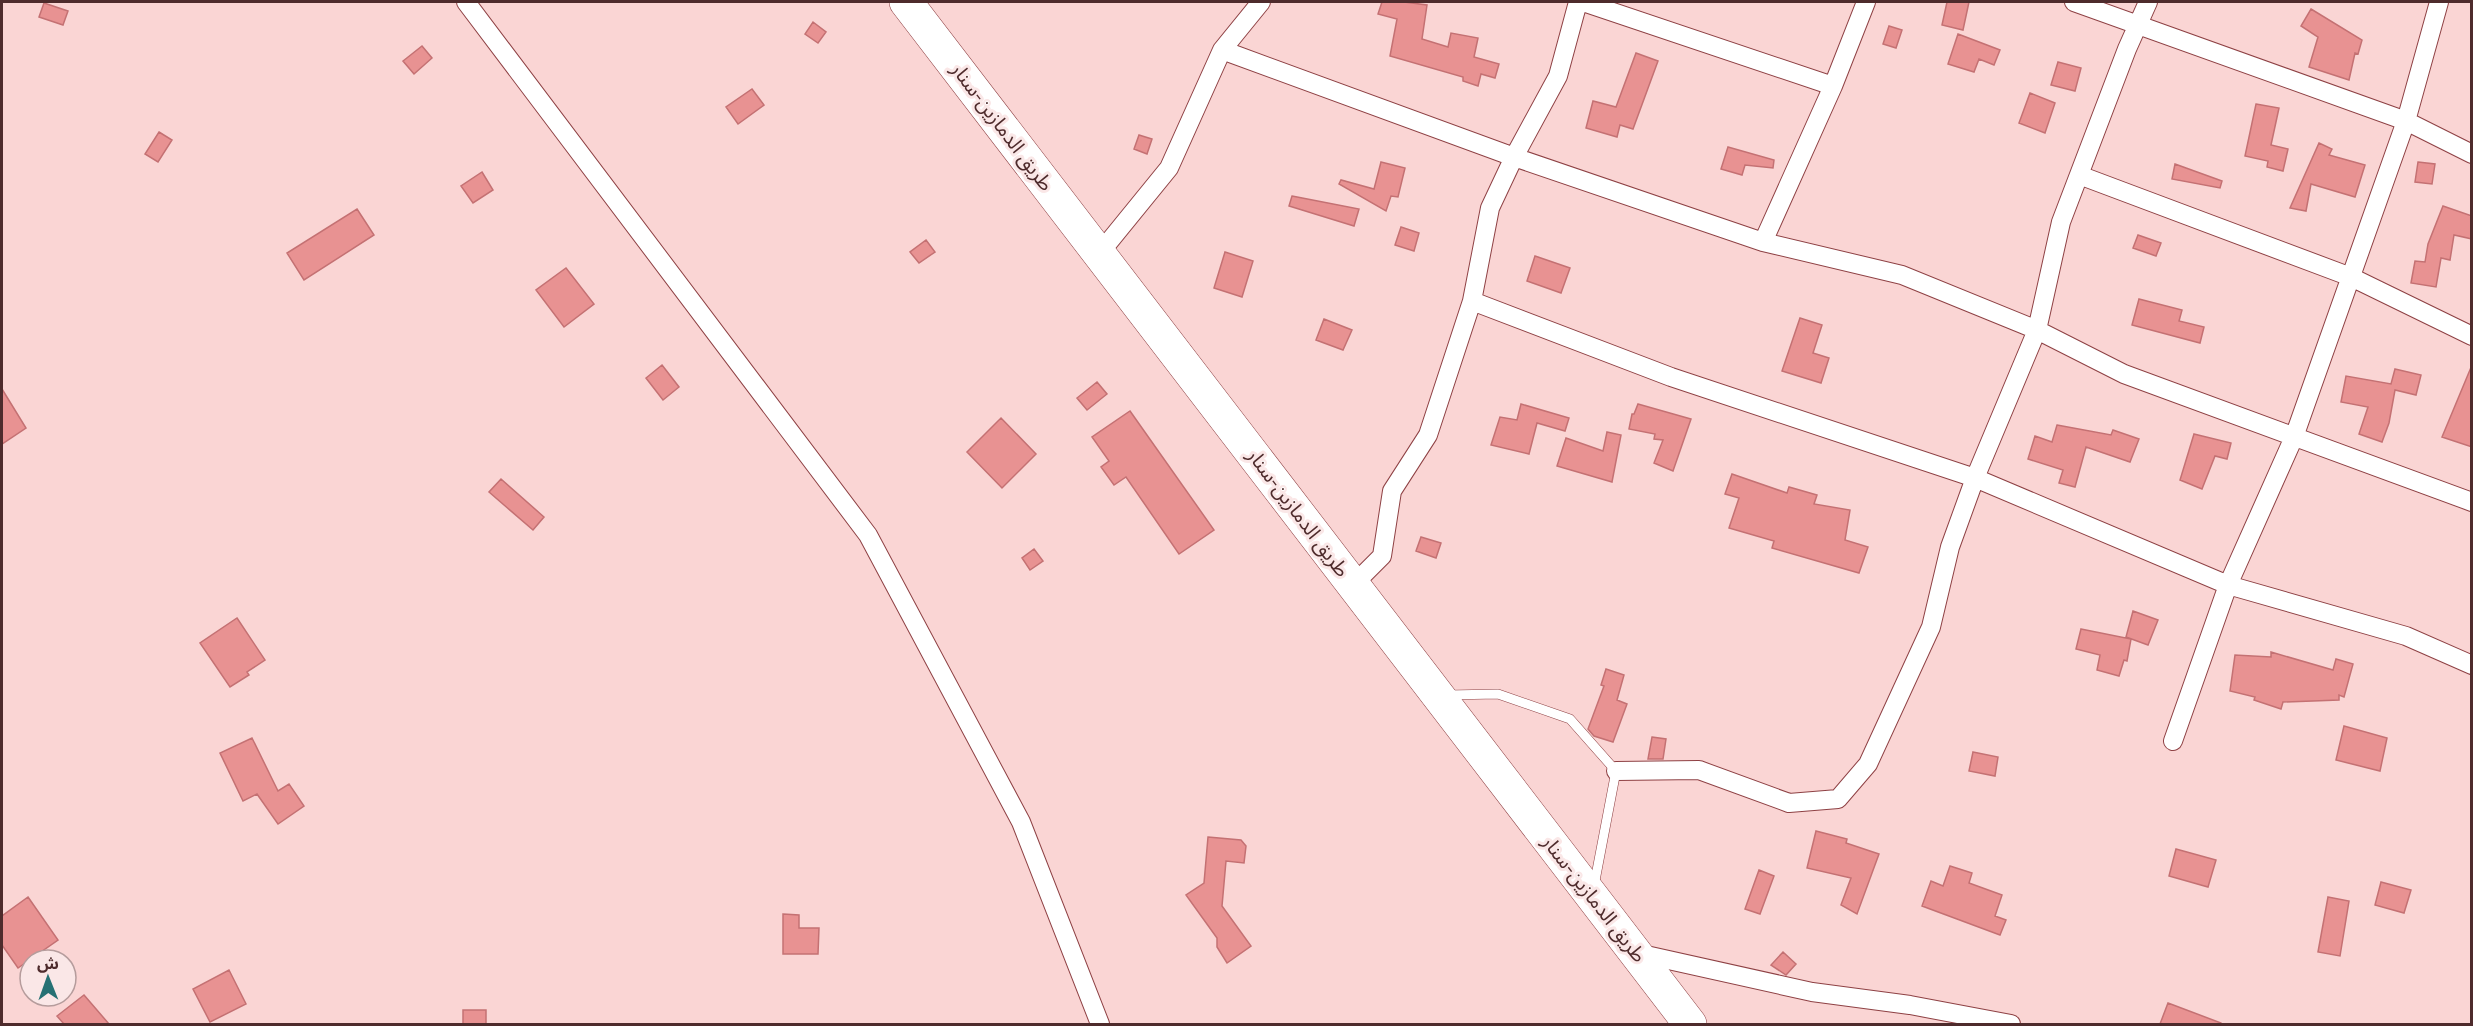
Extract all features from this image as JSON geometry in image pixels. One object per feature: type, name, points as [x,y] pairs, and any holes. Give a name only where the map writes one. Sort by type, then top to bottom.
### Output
[{"type":"highway","name":"طريق الدمازين-سنار","points":[[906,2],[1690,1024]]},
{"type":"street","points":[[466,2],[868,535],[1022,822],[1100,1024]]},
{"type":"street","points":[[1099,254],[1169,168],[1222,50],[1261,2]]},
{"type":"street","points":[[1353,585],[1382,556],[1392,491],[1428,435],[1472,301],[1490,208],[1514,157],[1558,76],[1578,2]]},
{"type":"street","points":[[1583,2],[1833,86]]},
{"type":"street","points":[[1763,242],[1833,86],[1866,2]]},
{"type":"street","points":[[2074,2],[2406,121],[2472,154]]},
{"type":"street","points":[[1616,771],[1699,770],[1789,802],[1838,799],[1868,764],[1931,627],[1950,547],[1975,478],[2037,330],[2061,222],[2148,2]]},
{"type":"street","points":[[2173,741],[2228,585],[2294,437],[2406,121],[2439,2]]},
{"type":"street","points":[[1222,50],[1514,157],[1763,242],[1902,275],[2037,330],[2124,374],[2472,502]]},
{"type":"street","points":[[2079,175],[2351,277],[2472,336]]},
{"type":"street","points":[[1472,301],[1671,378],[1975,478],[2228,585],[2406,636],[2472,665]]},
{"type":"street","points":[[1635,952],[1812,992],[1910,1005],[2011,1024]]},
{"type":"lane","points":[[1437,695],[1498,694],[1570,719],[1616,771],[1591,897]]},
{"type":"building","points":[[1382,2],[1427,5],[1422,39],[1448,47],[1451,33],[1478,38],[1474,57],[1499,64],[1495,78],[1481,74],[1478,86],[1463,81],[1463,77],[1390,56],[1397,19],[1378,14]]},
{"type":"building","points":[[1947,2],[1969,2],[1963,30],[1942,25]]},
{"type":"building","points":[[44,3],[68,11],[63,25],[39,17]]},
{"type":"building","points":[[2311,9],[2362,40],[2358,54],[2355,53],[2349,80],[2309,67],[2318,37],[2301,26]]},
{"type":"building","points":[[813,22],[826,32],[818,43],[805,34]]},
{"type":"building","points":[[1889,26],[1902,30],[1896,48],[1883,44]]},
{"type":"building","points":[[1958,34],[2000,50],[1994,65],[1979,59],[1974,72],[1948,64]]},
{"type":"building","points":[[422,46],[432,58],[414,74],[403,61]]},
{"type":"building","points":[[1636,53],[1658,61],[1633,129],[1620,125],[1617,137],[1586,128],[1593,101],[1616,107]]},
{"type":"building","points":[[2058,62],[2081,68],[2075,91],[2051,85]]},
{"type":"building","points":[[752,89],[764,105],[738,124],[726,107]]},
{"type":"building","points":[[2030,93],[2055,103],[2045,133],[2019,123]]},
{"type":"building","points":[[2256,104],[2279,108],[2271,145],[2288,149],[2283,171],[2267,167],[2268,161],[2245,156]]},
{"type":"building","points":[[159,132],[172,140],[158,162],[145,154]]},
{"type":"building","points":[[1139,135],[1152,139],[1147,154],[1134,149]]},
{"type":"building","points":[[2319,143],[2332,149],[2329,155],[2365,165],[2355,197],[2311,184],[2306,211],[2290,208]]},
{"type":"building","points":[[1728,147],[1774,160],[1773,168],[1745,165],[1742,175],[1721,169]]},
{"type":"building","points":[[1381,162],[1405,168],[1398,197],[1391,196],[1386,211],[1339,184],[1341,180],[1374,189]]},
{"type":"building","points":[[2418,162],[2435,164],[2432,184],[2415,182]]},
{"type":"building","points":[[2175,164],[2222,181],[2220,188],[2172,179]]},
{"type":"building","points":[[482,172],[493,190],[473,203],[461,186]]},
{"type":"building","points":[[1292,196],[1359,209],[1354,226],[1289,206]]},
{"type":"building","points":[[2443,206],[2472,216],[2472,239],[2454,235],[2450,260],[2441,258],[2436,287],[2411,283],[2415,261],[2425,262],[2428,244]]},
{"type":"building","points":[[357,209],[374,235],[304,280],[287,253]]},
{"type":"building","points":[[1401,227],[1419,233],[1414,251],[1395,245]]},
{"type":"building","points":[[2138,235],[2161,243],[2156,256],[2133,248]]},
{"type":"building","points":[[926,240],[935,252],[919,263],[910,252]]},
{"type":"building","points":[[1225,252],[1253,261],[1242,297],[1214,288]]},
{"type":"building","points":[[1535,256],[1570,268],[1561,293],[1527,281]]},
{"type":"building","points":[[566,268],[594,304],[564,327],[536,290]]},
{"type":"building","points":[[2139,299],[2182,310],[2179,321],[2204,327],[2200,343],[2132,325]]},
{"type":"building","points":[[1800,318],[1822,325],[1813,353],[1829,358],[1821,383],[1782,371]]},
{"type":"building","points":[[1324,319],[1352,330],[1343,350],[1316,340]]},
{"type":"building","points":[[662,365],[679,387],[663,400],[646,378]]},
{"type":"building","points":[[2472,365],[2472,447],[2442,437]]},
{"type":"building","points":[[2395,369],[2421,375],[2416,395],[2395,390],[2389,423],[2382,442],[2359,434],[2368,407],[2341,402],[2346,376],[2391,384]]},
{"type":"building","points":[[1097,382],[1107,394],[1087,410],[1077,398]]},
{"type":"building","points":[[2,389],[26,428],[2,444]]},
{"type":"building","points":[[1521,404],[1569,418],[1565,431],[1537,423],[1529,454],[1491,445],[1500,417],[1517,420]]},
{"type":"building","points":[[1638,404],[1691,419],[1673,471],[1654,463],[1663,440],[1654,439],[1655,434],[1629,429],[1632,414]]},
{"type":"building","points":[[1130,411],[1214,530],[1179,554],[1126,477],[1114,485],[1101,467],[1109,461],[1092,437]]},
{"type":"building","points":[[1001,418],[1036,454],[1002,488],[967,452]]},
{"type":"building","points":[[2057,425],[2111,435],[2113,430],[2139,439],[2130,462],[2086,447],[2075,487],[2059,483],[2063,470],[2028,459],[2035,436],[2052,442]]},
{"type":"building","points":[[1607,432],[1621,435],[1612,482],[1557,466],[1566,438],[1603,451]]},
{"type":"building","points":[[2194,434],[2231,443],[2227,459],[2215,456],[2202,489],[2180,480]]},
{"type":"building","points":[[1732,474],[1787,493],[1789,487],[1817,495],[1814,504],[1850,510],[1845,540],[1868,547],[1859,573],[1772,548],[1774,541],[1729,528],[1739,498],[1725,494]]},
{"type":"building","points":[[501,479],[544,517],[533,530],[489,492]]},
{"type":"building","points":[[1421,537],[1441,543],[1436,558],[1416,551]]},
{"type":"building","points":[[1034,549],[1043,561],[1030,570],[1022,558]]},
{"type":"building","points":[[2133,611],[2158,620],[2148,645],[2126,637]]},
{"type":"building","points":[[237,618],[265,660],[247,672],[249,675],[230,687],[200,643]]},
{"type":"building","points":[[2081,629],[2131,639],[2127,661],[2124,660],[2119,676],[2097,670],[2100,655],[2076,649]]},
{"type":"building","points":[[2271,652],[2333,670],[2336,659],[2353,664],[2344,697],[2339,695],[2339,700],[2283,702],[2281,709],[2254,700],[2255,697],[2230,691],[2235,655],[2271,657]]},
{"type":"building","points":[[1606,669],[1624,675],[1617,700],[1627,704],[1613,742],[1594,736],[1588,729],[1604,686],[1601,685]]},
{"type":"building","points":[[2344,726],[2387,738],[2380,771],[2336,760]]},
{"type":"building","points":[[1652,737],[1666,739],[1663,759],[1648,759]]},
{"type":"building","points":[[252,738],[278,791],[289,784],[304,806],[278,824],[257,794],[243,801],[220,753]]},
{"type":"building","points":[[1973,752],[1998,757],[1995,776],[1969,771]]},
{"type":"building","points":[[1816,831],[1847,839],[1846,843],[1879,854],[1857,914],[1841,905],[1851,878],[1807,868]]},
{"type":"building","points":[[1208,837],[1241,840],[1246,846],[1244,863],[1226,861],[1222,906],[1251,946],[1227,963],[1217,947],[1217,938],[1186,895],[1204,883]]},
{"type":"building","points":[[2176,849],[2216,860],[2208,887],[2169,876]]},
{"type":"building","points":[[1950,866],[1972,873],[1969,883],[2002,895],[1995,916],[2006,920],[2000,935],[1922,906],[1931,881],[1943,886]]},
{"type":"building","points":[[1759,870],[1774,876],[1760,914],[1745,909]]},
{"type":"building","points":[[2381,882],[2411,890],[2404,913],[2375,905]]},
{"type":"building","points":[[28,897],[58,940],[47,948],[18,948],[18,968],[2,945],[2,916]]},
{"type":"building","points":[[2328,897],[2349,901],[2340,956],[2318,952]]},
{"type":"building","points":[[783,914],[799,915],[799,928],[819,928],[818,954],[783,954]]},
{"type":"building","points":[[1783,952],[1796,964],[1786,975],[1771,965]]},
{"type":"building","points":[[229,970],[246,1004],[210,1022],[193,989]]},
{"type":"building","points":[[84,995],[109,1024],[64,1024],[57,1016],[67,1008],[78,1008],[78,1000]]},
{"type":"building","points":[[2168,1003],[2221,1023],[2221,1024],[2160,1024]]},
{"type":"building","points":[[463,1010],[486,1010],[486,1024],[463,1024]]}]
